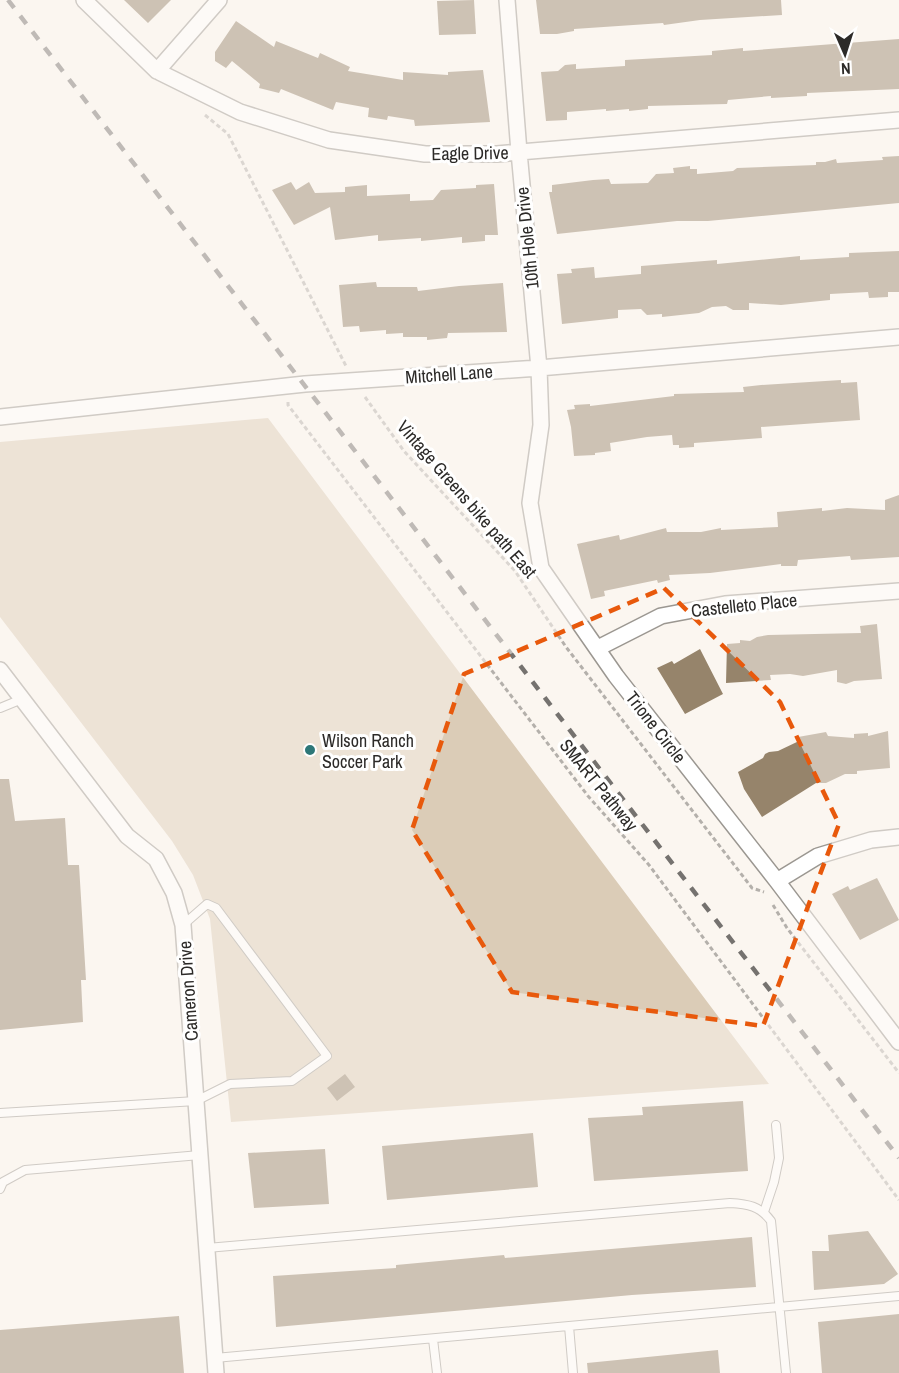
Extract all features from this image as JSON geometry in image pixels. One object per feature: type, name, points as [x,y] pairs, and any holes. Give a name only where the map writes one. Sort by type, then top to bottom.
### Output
[{"type":"street","name":"Eagle Drive","points":[[84,0],[157,71],[240,112],[329,141],[425,154],[519,152],[899,120]]},
{"type":"street","points":[[157,71],[219,0]]},
{"type":"street","name":"10th Hole Drive","points":[[507,0],[539,368]]},
{"type":"street","name":"Mitchell Lane","points":[[0,417],[286,386],[539,368],[899,337]]},
{"type":"street","name":"Trione Circle","points":[[539,368],[541,425],[530,503],[541,568],[616,676],[777,881],[899,1042]]},
{"type":"street","name":"Castelleto Place","points":[[598,648],[661,616],[725,604],[899,591]]},
{"type":"street","name":"Cameron Drive","points":[[0,670],[127,836],[156,859],[174,893],[183,925],[215,1366]]},
{"type":"street","points":[[777,881],[818,856],[871,840],[899,837]]},
{"type":"lane","points":[[0,708],[22,699]]},
{"type":"lane","points":[[0,1113],[196,1101],[230,1084],[292,1081],[327,1056],[216,908],[207,904],[183,925]]},
{"type":"lane","points":[[764,1212],[779,1158],[776,1125]]},
{"type":"lane","points":[[0,1189],[3,1182],[25,1170],[200,1155]]},
{"type":"lane","points":[[207,1248],[730,1203],[750,1204],[764,1212],[771,1221],[786,1373]]},
{"type":"lane","points":[[215,1366],[433,1339],[899,1296]]},
{"type":"lane","points":[[569,1326],[573,1373]]},
{"type":"lane","points":[[433,1339],[437,1373]]},
{"type":"path","points":[[202,112],[228,134],[346,367]]},
{"type":"path","name":"SMART Pathway","points":[[286,386],[288,405],[588,796],[656,875],[899,1200]]},
{"type":"path","name":"Vintage Greens bike path East","points":[[364,396],[404,451],[515,571],[566,647],[752,888],[765,892]]},
{"type":"path","points":[[771,900],[778,916],[899,1073]]},
{"type":"highlighted area","points":[[664,588],[780,702],[839,824],[763,1026],[512,992],[412,830],[464,674]]},
{"type":"shaded area","name":"Wilson Ranch Soccer Park","points":[[268,418],[769,1084],[231,1122],[210,919],[193,875],[172,841],[0,617],[0,442]]},
{"type":"building","points":[[124,0],[171,0],[148,23]]},
{"type":"building","points":[[474,0],[476,34],[439,35],[437,1]]},
{"type":"building","points":[[536,0],[781,0],[782,15],[700,20],[664,25],[663,23],[574,29],[574,31],[557,34],[540,34]]},
{"type":"building","points":[[236,21],[274,47],[276,41],[318,58],[320,53],[350,67],[348,71],[403,80],[403,72],[448,75],[448,72],[483,70],[490,122],[415,126],[414,120],[388,116],[387,120],[368,117],[369,108],[336,102],[333,110],[281,89],[279,93],[259,88],[260,84],[232,61],[226,68],[215,61],[215,52]]},
{"type":"building","points":[[899,39],[899,89],[807,93],[807,96],[771,98],[771,96],[728,100],[727,104],[648,106],[648,109],[629,111],[629,109],[606,111],[606,109],[567,112],[567,120],[546,121],[541,72],[558,71],[565,65],[576,64],[576,69],[625,66],[625,60],[712,55],[712,51],[743,48],[743,51]]},
{"type":"building","points":[[899,156],[899,203],[708,221],[677,221],[557,234],[549,192],[552,192],[552,185],[593,180],[609,179],[611,184],[648,183],[656,174],[674,173],[673,168],[690,166],[690,169],[697,169],[697,174],[733,171],[737,168],[816,165],[816,162],[836,159],[837,163],[883,160],[882,157]]},
{"type":"building","points":[[291,182],[296,190],[309,182],[315,193],[345,192],[345,187],[367,185],[367,196],[410,194],[410,201],[433,200],[441,190],[476,188],[476,185],[494,184],[498,235],[485,235],[485,241],[462,243],[462,237],[421,241],[421,238],[378,241],[378,235],[335,240],[330,207],[294,225],[272,190]]},
{"type":"building","points":[[899,251],[899,292],[888,292],[888,297],[869,298],[868,292],[830,294],[830,300],[781,305],[749,303],[749,310],[733,310],[726,306],[712,307],[699,313],[662,317],[662,314],[647,315],[641,309],[618,310],[618,318],[562,324],[557,274],[572,273],[571,269],[594,267],[595,278],[641,274],[641,266],[717,260],[717,264],[800,256],[800,260],[849,257],[849,253]]},
{"type":"building","points":[[376,282],[377,287],[417,287],[418,291],[503,283],[507,332],[448,333],[447,338],[427,340],[427,337],[403,337],[403,333],[386,334],[386,330],[360,332],[359,326],[343,327],[339,285]]},
{"type":"building","points":[[841,380],[841,383],[857,382],[860,420],[761,427],[762,438],[694,443],[694,447],[679,448],[679,445],[673,445],[672,435],[647,437],[610,443],[611,451],[595,453],[595,455],[574,456],[567,410],[575,409],[574,405],[590,404],[590,406],[674,396],[674,394],[744,392],[743,387]]},
{"type":"building","points":[[899,495],[899,557],[851,560],[850,556],[798,560],[797,566],[781,566],[781,564],[710,573],[669,575],[670,580],[658,583],[657,580],[604,591],[605,596],[591,599],[577,544],[619,535],[620,540],[666,528],[667,532],[701,532],[721,528],[721,530],[778,527],[777,512],[822,508],[822,511],[847,508],[885,510],[885,500]]},
{"type":"building","points":[[877,624],[882,679],[854,681],[846,684],[837,682],[837,670],[803,676],[770,675],[771,680],[726,683],[727,644],[740,643],[740,640],[750,641],[768,635],[861,633],[860,626]]},
{"type":"building","points":[[700,649],[723,694],[685,714],[657,668],[672,661],[674,664]]},
{"type":"building","points":[[888,731],[890,768],[857,771],[857,774],[845,774],[826,783],[816,783],[762,817],[744,789],[738,772],[763,758],[765,754],[778,751],[799,741],[798,737],[826,732],[828,736],[854,738],[854,734],[868,733],[868,736]]},
{"type":"building","points":[[0,779],[9,779],[15,821],[65,818],[68,865],[79,865],[86,980],[81,980],[83,1022],[0,1030]]},
{"type":"building","points":[[877,878],[899,920],[860,940],[832,894],[848,886],[850,890]]},
{"type":"building","points":[[345,1074],[355,1087],[337,1101],[327,1088]]},
{"type":"building","points":[[743,1101],[748,1171],[594,1181],[588,1118],[643,1115],[642,1107]]},
{"type":"building","points":[[533,1133],[538,1187],[387,1200],[382,1146]]},
{"type":"building","points":[[325,1149],[329,1204],[254,1208],[248,1153]]},
{"type":"building","points":[[868,1231],[898,1274],[884,1284],[814,1290],[812,1251],[829,1251],[828,1235]]},
{"type":"building","points":[[752,1237],[756,1287],[632,1295],[276,1327],[273,1276],[396,1268],[396,1265],[504,1255],[505,1258]]},
{"type":"building","points":[[899,1314],[899,1373],[822,1373],[818,1322]]},
{"type":"building","points":[[179,1316],[184,1373],[0,1373],[0,1330]]},
{"type":"building","points":[[718,1350],[720,1373],[588,1373],[587,1363]]},
{"type":"railway","points":[[8,0],[899,1158]]},
{"type":"place","name":"Wilson Ranch Soccer Park","points":[[310,750]]}]
